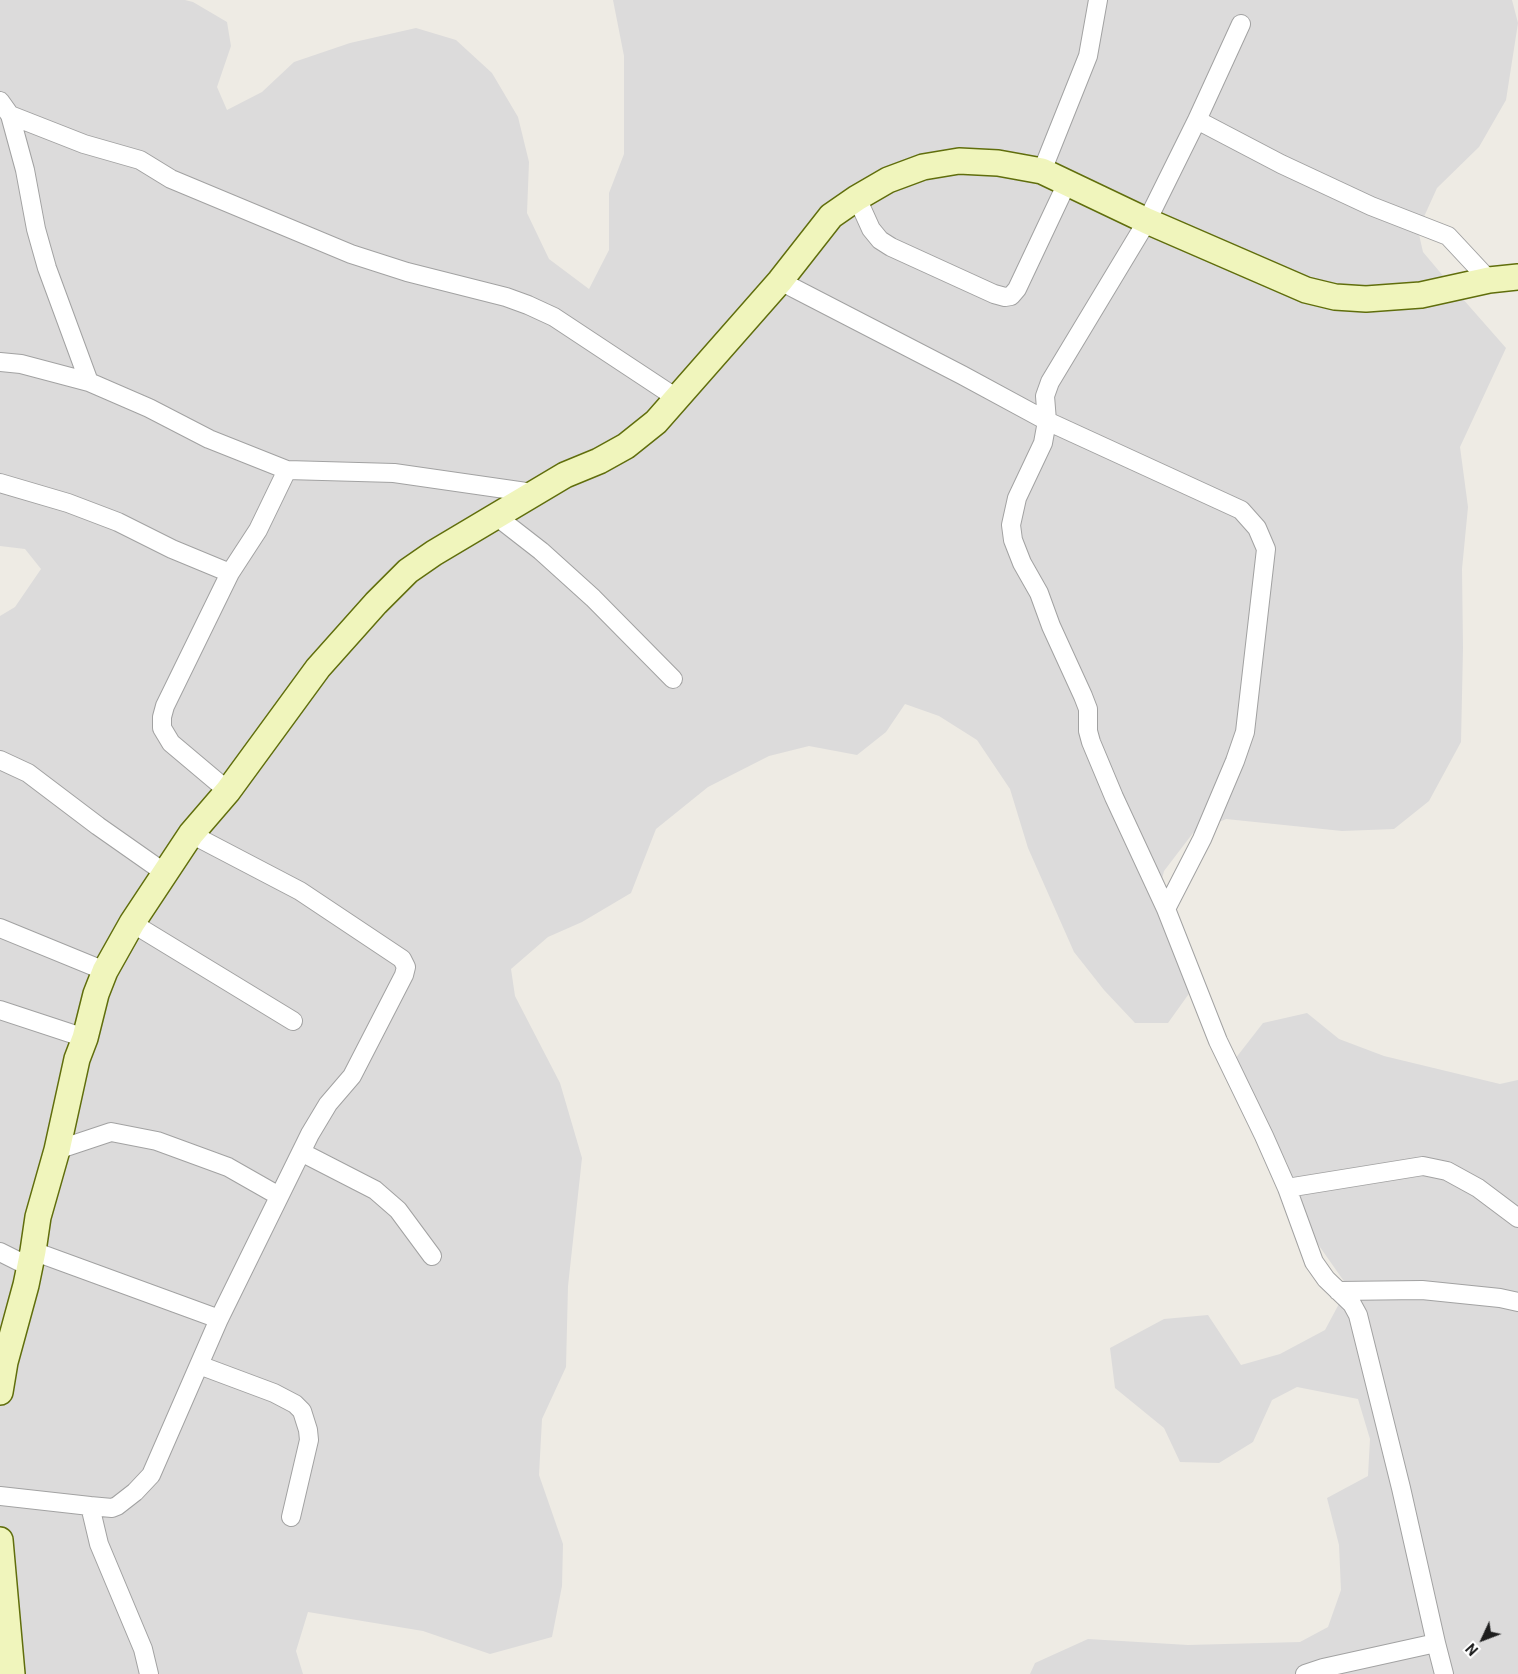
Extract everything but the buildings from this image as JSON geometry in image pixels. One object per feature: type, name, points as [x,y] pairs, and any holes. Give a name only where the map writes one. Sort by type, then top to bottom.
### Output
[{"type":"street","points":[[1042,171],[1088,56],[1098,0]]},
{"type":"street","points":[[1241,24],[1197,120],[1147,221],[1050,382],[1045,396],[1047,421],[1043,444],[1017,498],[1012,525],[1013,540],[1022,563],[1039,593],[1051,626],[1083,696],[1088,709],[1088,731],[1091,742],[1114,797],[1166,909],[1218,1041],[1287,1188],[1314,1262],[1326,1279],[1352,1304],[1355,1310],[1365,1341],[1401,1488],[1444,1674]]},
{"type":"street","points":[[0,101],[10,115],[25,170],[38,237],[60,304],[90,382]]},
{"type":"street","points":[[10,115],[84,144],[140,160],[171,179],[360,257],[407,272],[506,297],[528,305],[554,317],[678,399]]},
{"type":"street","points":[[1197,120],[1281,164],[1371,206],[1448,236],[1489,280]]},
{"type":"street","points":[[0,1392],[5,1362],[31,1259],[38,1217],[57,1150],[77,1058],[85,1038],[96,994],[105,971],[132,923],[191,834],[228,791],[318,668],[408,571],[434,553],[533,493],[565,475],[599,461],[626,446],[656,422],[780,281],[831,216],[856,198],[888,180],[923,167],[959,162],[998,164],[1042,171],[1147,221],[1306,290],[1334,297],[1366,299],[1421,295],[1489,280],[1518,277]]},
{"type":"street","points":[[856,198],[871,229],[880,240],[891,248],[994,294],[1005,297],[1011,296],[1016,289],[1067,183]]},
{"type":"street","points":[[780,281],[1047,421],[1240,510],[1257,528],[1266,549],[1245,732],[1235,761],[1202,839],[1166,909]]},
{"type":"street","points":[[0,362],[21,364],[90,382],[149,408],[209,439],[287,470],[394,473],[533,493]]},
{"type":"street","points":[[228,791],[170,743],[162,728],[162,717],[165,706],[230,573],[258,530],[287,470]]},
{"type":"street","points":[[0,483],[68,503],[118,522],[172,549],[230,573]]},
{"type":"street","points":[[496,516],[541,550],[593,598],[673,679]]},
{"type":"street","points":[[0,760],[28,773],[98,826],[165,873]]},
{"type":"street","points":[[0,1496],[112,1508],[135,1492],[151,1475],[219,1319],[301,1152],[328,1104],[352,1076],[404,975],[406,967],[402,959],[300,891],[191,834]]},
{"type":"street","points":[[132,923],[293,1021]]},
{"type":"street","points":[[0,928],[105,971]]},
{"type":"street","points":[[0,1010],[85,1038]]},
{"type":"street","points":[[57,1150],[111,1132],[158,1141],[228,1167],[280,1196]]},
{"type":"street","points":[[301,1152],[375,1190],[398,1210],[432,1256]]},
{"type":"street","points":[[1287,1188],[1423,1166],[1447,1171],[1478,1188],[1518,1218]]},
{"type":"street","points":[[0,1252],[31,1259],[219,1319]]},
{"type":"street","points":[[1338,1291],[1422,1290],[1500,1298],[1518,1302]]},
{"type":"street","points":[[199,1365],[274,1393],[295,1404],[302,1411],[309,1440],[291,1517]]},
{"type":"street","points":[[90,1506],[100,1544],[142,1649],[149,1674]]},
{"type":"street","points":[[0,1540],[12,1674]]},
{"type":"street","points":[[1305,1674],[1323,1668],[1436,1644]]},
{"type":"shaded area","points":[[0,0],[185,0],[193,2],[227,22],[231,46],[217,87],[227,110],[262,92],[294,62],[350,43],[416,28],[456,40],[492,73],[518,117],[529,162],[527,213],[549,259],[589,289],[609,250],[609,193],[624,154],[624,56],[613,0],[1512,0],[1518,23],[1506,100],[1479,147],[1437,188],[1418,230],[1423,252],[1506,348],[1460,447],[1468,507],[1462,569],[1461,742],[1429,801],[1394,829],[1342,831],[1226,819],[1193,833],[1164,871],[1157,899],[1193,988],[1168,1023],[1135,1023],[1104,990],[1074,952],[1028,848],[1010,789],[977,740],[939,716],[905,704],[886,732],[857,755],[809,746],[769,756],[708,787],[656,829],[631,893],[582,922],[548,937],[511,969],[515,996],[560,1083],[582,1158],[568,1286],[566,1367],[542,1419],[539,1475],[563,1544],[562,1586],[552,1637],[490,1654],[423,1631],[308,1612],[296,1651],[303,1674],[0,1674],[0,616],[15,607],[41,569],[25,549],[0,546]]},
{"type":"shaded area","points":[[1307,1013],[1339,1039],[1384,1056],[1500,1084],[1518,1080],[1518,1674],[1030,1674],[1035,1663],[1088,1639],[1188,1645],[1300,1642],[1328,1627],[1341,1590],[1339,1545],[1327,1498],[1368,1476],[1370,1439],[1358,1399],[1297,1387],[1272,1400],[1253,1442],[1219,1463],[1180,1462],[1164,1428],[1115,1388],[1110,1348],[1164,1319],[1208,1315],[1241,1365],[1280,1354],[1325,1330],[1348,1287],[1315,1240],[1302,1214],[1287,1163],[1242,1077],[1235,1059],[1263,1023]]}]
